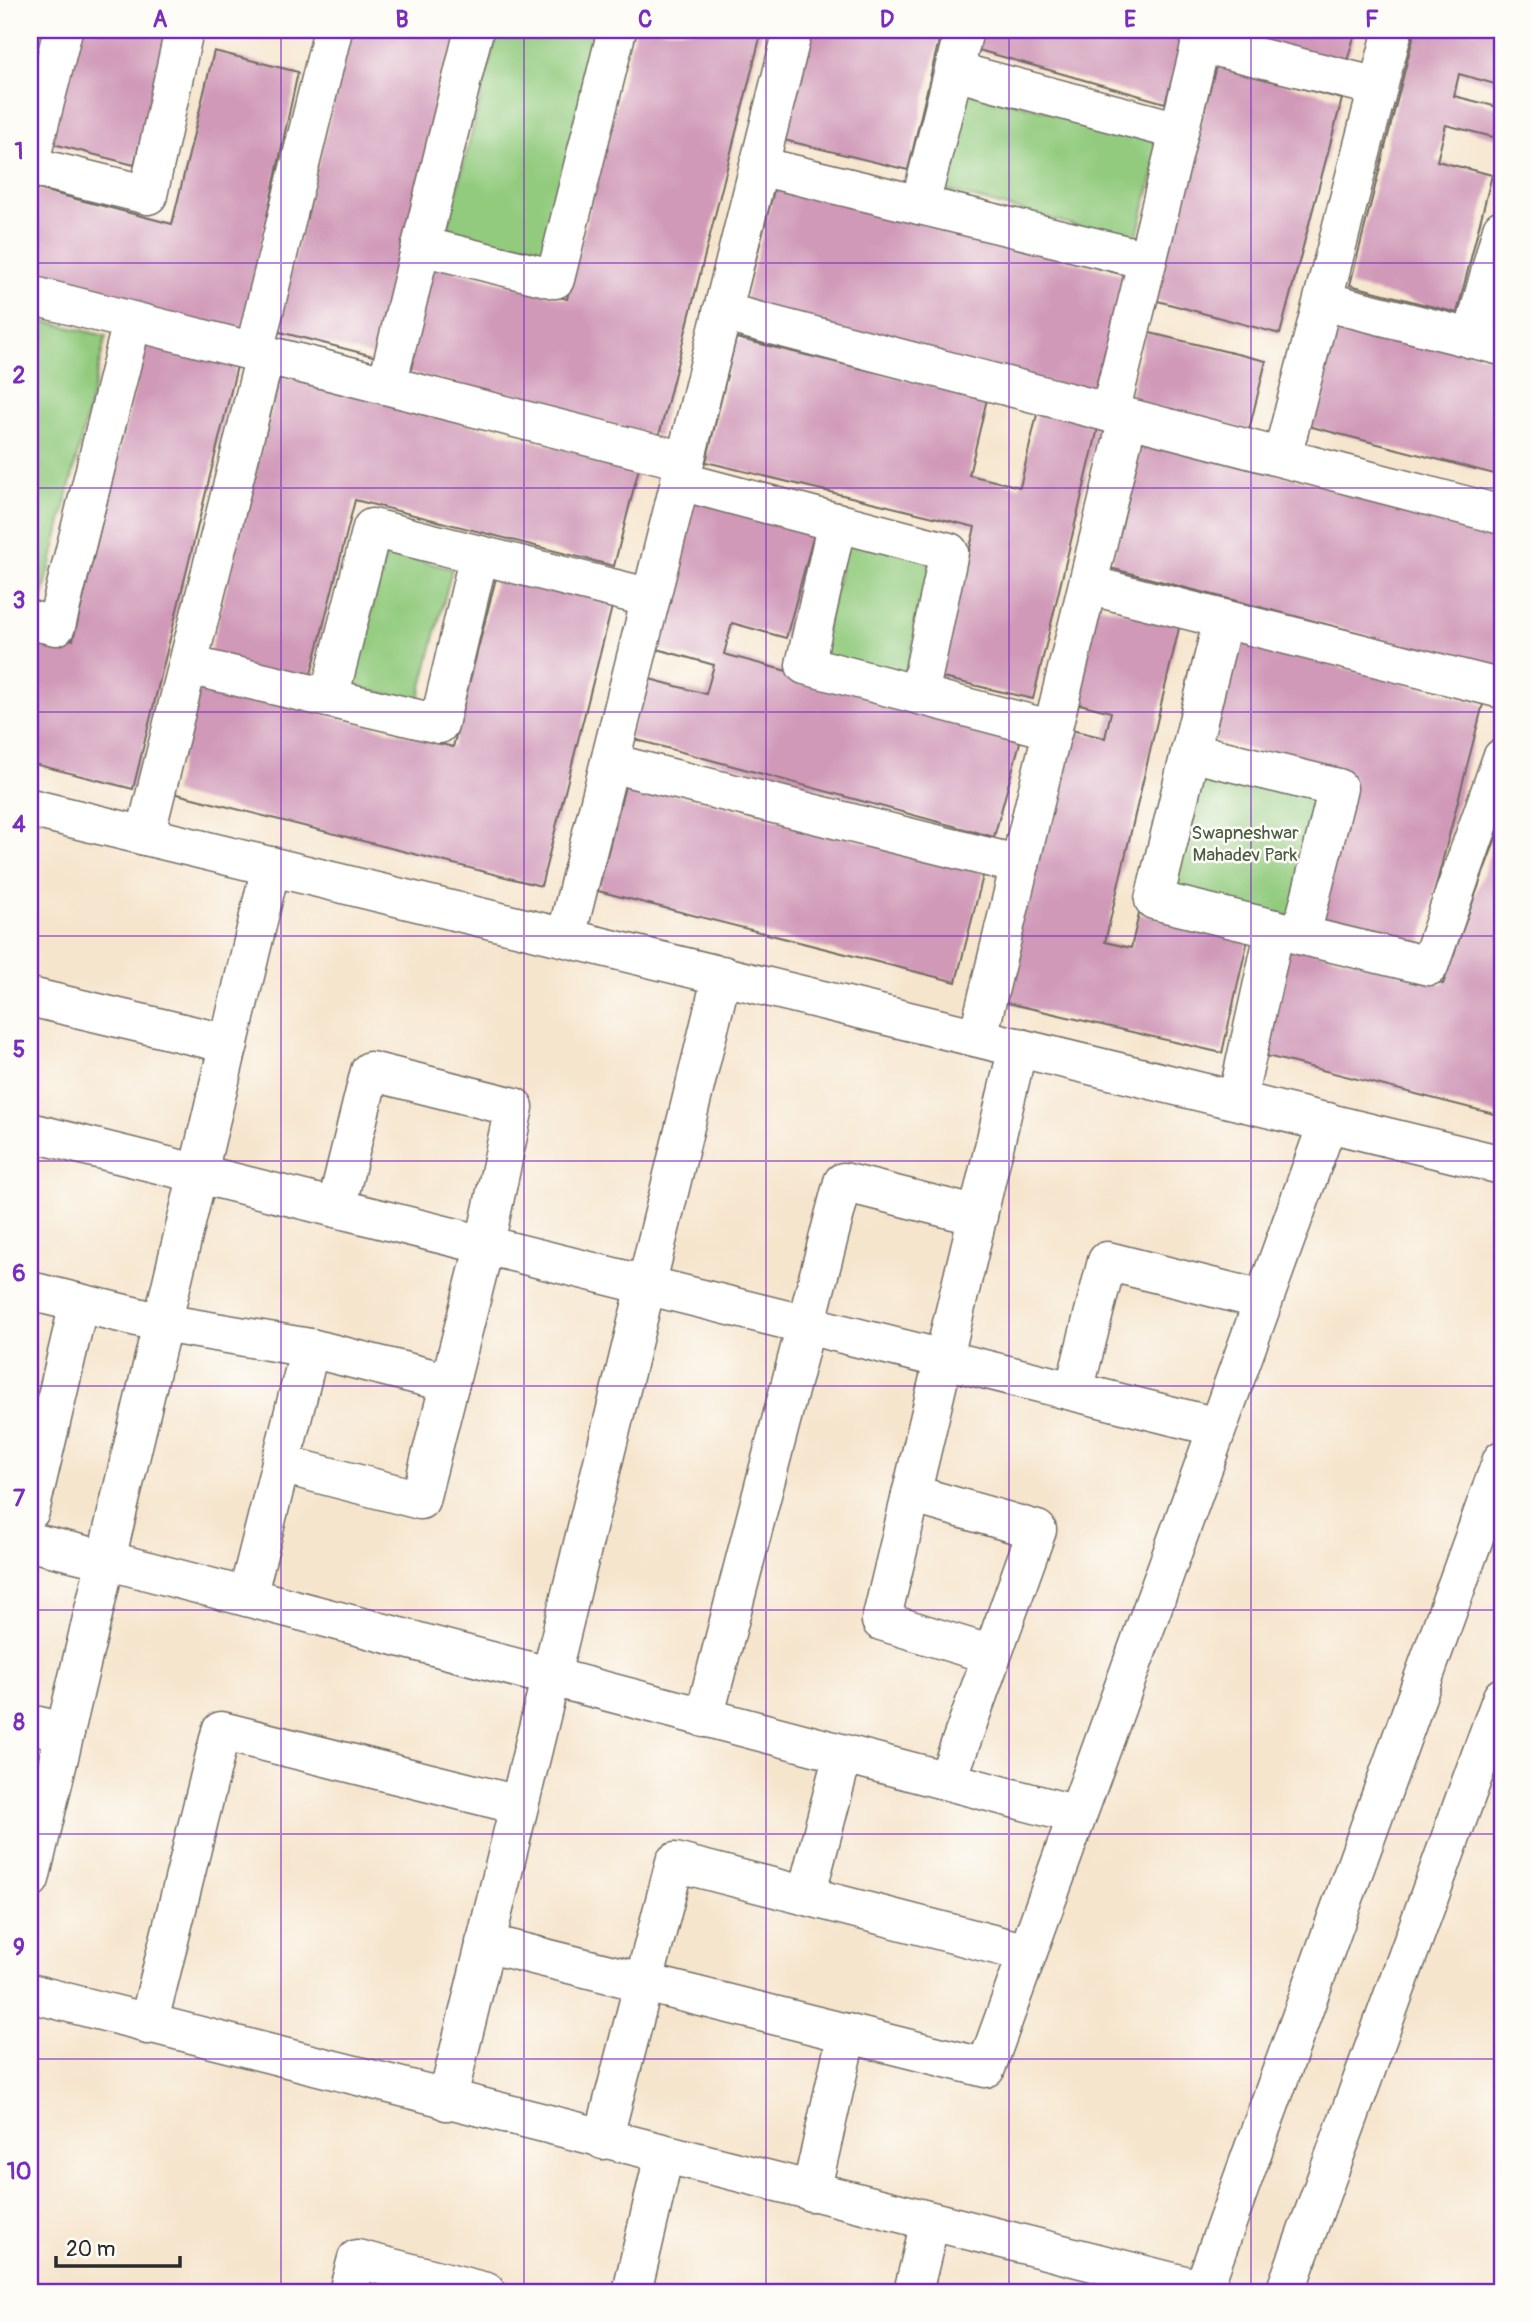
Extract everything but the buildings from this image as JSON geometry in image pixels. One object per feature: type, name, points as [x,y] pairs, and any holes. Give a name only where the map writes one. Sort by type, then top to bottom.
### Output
[{"type":"street","points":[[30,161],[63,30]]},
{"type":"street","points":[[30,166],[148,195],[184,30]]},
{"type":"street","points":[[145,836],[188,665],[333,30]]},
{"type":"street","points":[[387,385],[474,30]]},
{"type":"street","points":[[421,246],[555,279],[618,30]]},
{"type":"street","points":[[566,937],[793,30]]},
{"type":"street","points":[[920,205],[964,30]]},
{"type":"street","points":[[1282,457],[1393,30]]},
{"type":"street","points":[[978,1037],[1088,585],[1147,260],[1202,36],[1378,87]]},
{"type":"street","points":[[954,71],[1179,131]]},
{"type":"street","points":[[759,166],[1147,260]]},
{"type":"street","points":[[1323,302],[1487,342],[1502,229]]},
{"type":"street","points":[[30,296],[387,385],[683,471],[837,522],[950,552],[919,695]]},
{"type":"street","points":[[722,312],[1502,515]]},
{"type":"street","points":[[30,620],[56,626],[132,322]]},
{"type":"street","points":[[837,522],[806,665],[1053,730]]},
{"type":"street","points":[[329,698],[372,528],[651,598]]},
{"type":"street","points":[[188,665],[439,724],[479,555]]},
{"type":"street","points":[[1088,585],[1502,689]]},
{"type":"street","points":[[1223,619],[1153,900],[1429,966],[1502,758]]},
{"type":"street","points":[[1190,752],[1338,788],[1288,932],[1237,1100]]},
{"type":"street","points":[[610,763],[1020,865]]},
{"type":"street","points":[[30,808],[1502,1165]]},
{"type":"street","points":[[30,1879],[47,1728],[106,1560],[271,866]]},
{"type":"street","points":[[447,2101],[722,975]]},
{"type":"street","points":[[30,997],[229,1044]]},
{"type":"street","points":[[992,1655],[881,1621],[1018,1047]]},
{"type":"street","points":[[281,1465],[420,1500],[485,1244],[514,1107],[370,1071],[336,1208]]},
{"type":"street","points":[[485,1943],[986,2068],[1328,1122]]},
{"type":"street","points":[[30,1132],[1217,1427]]},
{"type":"street","points":[[704,1718],[844,1182],[978,1216]]},
{"type":"street","points":[[1074,1391],[1107,1261],[1264,1300]]},
{"type":"street","points":[[30,1291],[162,1323],[310,1348],[450,1383]]},
{"type":"street","points":[[30,1511],[79,1303]]},
{"type":"street","points":[[247,1597],[310,1348]]},
{"type":"street","points":[[30,1993],[1206,2292],[1488,1546],[1502,1460]]},
{"type":"street","points":[[911,1494],[1037,1530],[947,1781]]},
{"type":"street","points":[[30,1542],[1077,1815]]},
{"type":"street","points":[[1285,2292],[1502,1697]]},
{"type":"street","points":[[148,2025],[221,1731],[519,1805]]},
{"type":"street","points":[[806,1896],[843,1754]]},
{"type":"street","points":[[603,2140],[675,1862],[1027,1953]]},
{"type":"street","points":[[811,2192],[847,2034]]},
{"type":"street","points":[[632,2292],[664,2155]]},
{"type":"street","points":[[914,2292],[930,2222]]},
{"type":"street","points":[[348,2292],[357,2259],[486,2292]]},
{"type":"green space","points":[[30,30],[42,30],[30,81]]},
{"type":"green space","points":[[498,30],[602,30],[543,262],[445,237]]},
{"type":"green space","points":[[968,90],[1162,142],[1135,242],[941,189]]},
{"type":"green space","points":[[30,318],[106,336],[41,605],[30,602]]},
{"type":"green space","points":[[847,540],[933,560],[905,676],[820,655]]},
{"type":"green space","points":[[386,552],[452,569],[418,702],[353,686]]},
{"type":"green space","name":"Swapneshwar Mahadev Park","points":[[1193,758],[1331,791],[1298,931],[1158,897]]}]
